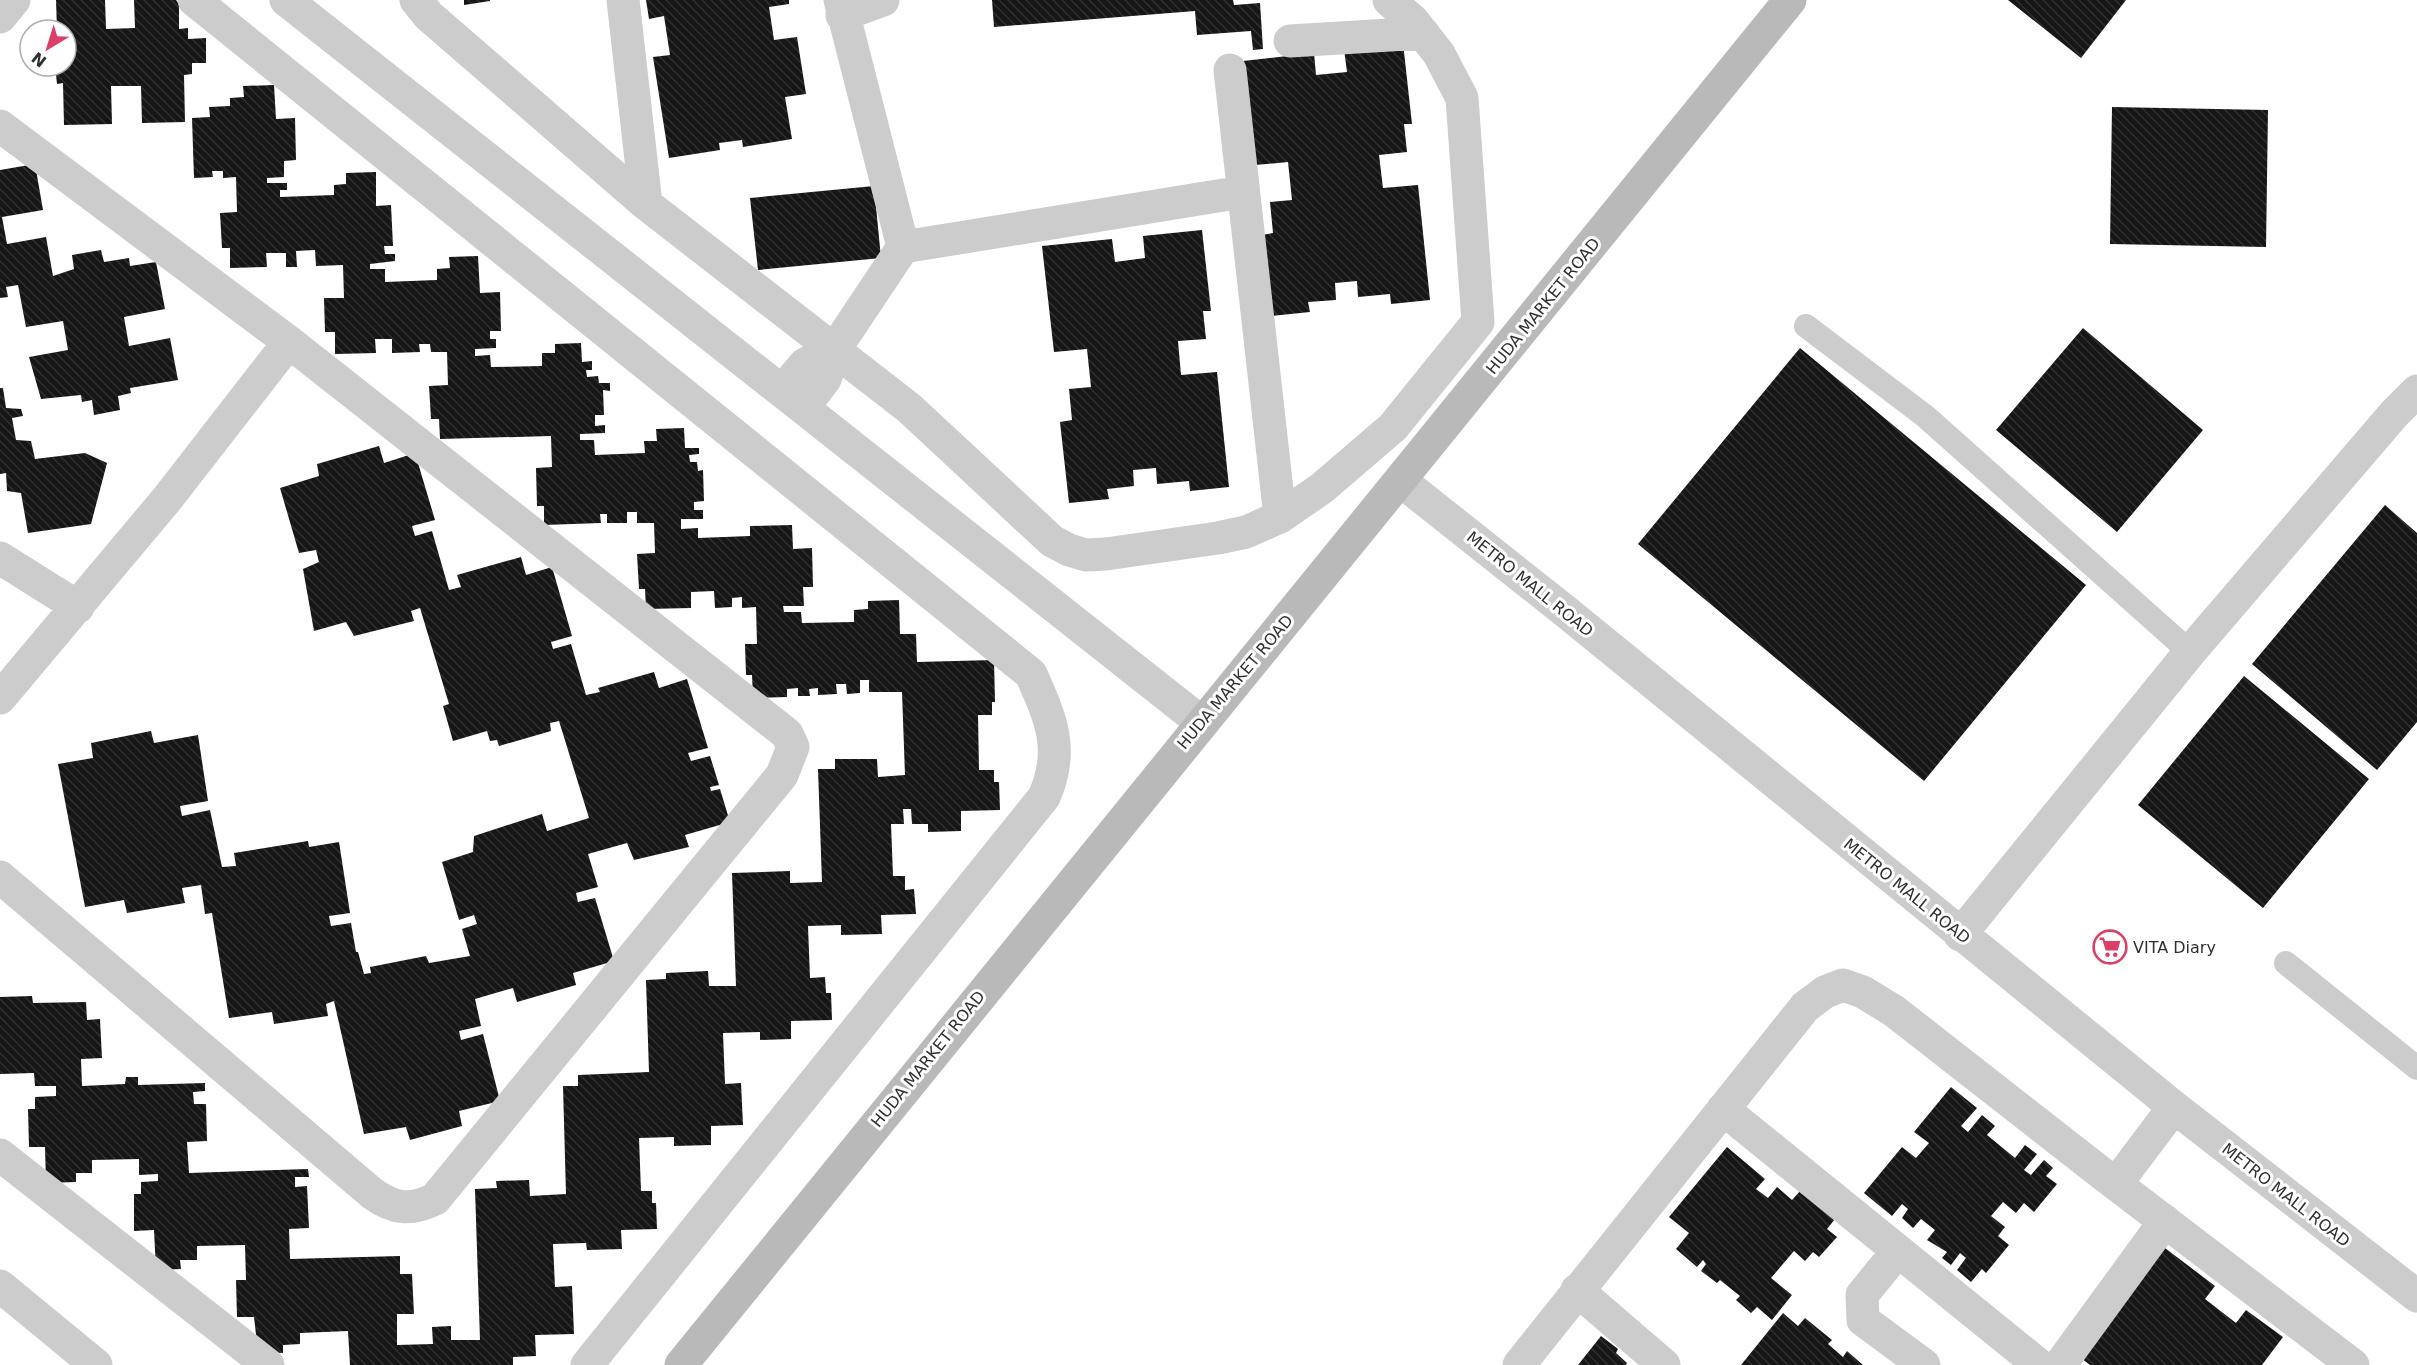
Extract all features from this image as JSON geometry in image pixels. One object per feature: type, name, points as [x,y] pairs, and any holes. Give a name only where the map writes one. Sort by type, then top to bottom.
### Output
[{"type":"street","points":[[0,17],[14,0]]},
{"type":"street","points":[[194,0],[1031,674],[1049,716],[1055,762],[1044,797],[587,1365]]},
{"type":"street","points":[[286,0],[1201,722]]},
{"type":"street","points":[[416,0],[429,16],[646,204],[909,408],[1052,542],[1086,555],[1218,538],[1246,532],[1280,517],[1322,488],[1392,427],[1478,322],[1462,98],[1439,54],[1423,33],[1389,0]]},
{"type":"street","points":[[622,0],[646,204]]},
{"type":"street","points":[[883,0],[841,7],[903,247]]},
{"type":"street","name":"HUDA MARKET ROAD","points":[[681,1365],[1201,722],[1401,481],[1790,0]]},
{"type":"street","points":[[1290,41],[1423,33]]},
{"type":"street","points":[[1230,70],[1280,517]]},
{"type":"street","points":[[0,126],[289,342],[787,734],[793,747],[782,775],[435,1199],[419,1207],[404,1208],[388,1204],[373,1194],[0,877]]},
{"type":"street","points":[[793,400],[825,379],[835,349],[903,247],[1242,192]]},
{"type":"street","points":[[0,698],[167,499],[289,342]]},
{"type":"street","points":[[1960,935],[2190,652],[2394,414],[2417,391]]},
{"type":"street","name":"METRO MALL ROAD","points":[[1401,481],[1566,611],[1960,935],[2174,1107],[2417,1296]]},
{"type":"street","points":[[0,558],[78,607]]},
{"type":"street","points":[[1519,1365],[1805,1007],[1824,992],[1843,985],[1863,992],[1894,1011],[2353,1365]]},
{"type":"street","points":[[2116,1184],[2174,1107]]},
{"type":"street","points":[[1723,1109],[2039,1365]]},
{"type":"street","points":[[0,1155],[268,1365]]},
{"type":"street","points":[[2060,1365],[2165,1221]]},
{"type":"street","points":[[1897,1252],[1862,1295],[1863,1320],[1924,1365]]},
{"type":"street","points":[[0,1286],[96,1365]]},
{"type":"street","points":[[1577,1290],[1664,1365]]},
{"type":"lane","points":[[1806,326],[1925,416],[2190,652]]},
{"type":"lane","points":[[2286,963],[2417,1068]]},
{"type":"building","points":[[56,0],[105,0],[106,29],[135,28],[134,0],[176,0],[179,4],[179,29],[188,28],[188,39],[206,38],[206,63],[192,63],[192,74],[184,75],[185,122],[142,123],[141,86],[111,86],[112,124],[64,125],[63,83],[57,84],[56,78],[78,78],[78,18],[57,18]]},
{"type":"building","points":[[464,0],[490,0],[490,1],[464,5]]},
{"type":"building","points":[[646,0],[789,0],[789,4],[769,7],[774,40],[797,37],[806,94],[785,97],[792,139],[743,147],[742,140],[719,143],[720,150],[669,158],[653,57],[670,55],[664,16],[649,19]]},
{"type":"building","points":[[992,0],[1233,0],[1234,5],[1260,3],[1263,49],[1253,50],[1251,31],[1197,35],[1195,11],[994,27]]},
{"type":"building","points":[[2008,0],[2126,0],[2081,58]]},
{"type":"building","points":[[1403,43],[1412,124],[1404,124],[1407,152],[1379,155],[1383,188],[1418,185],[1430,300],[1391,304],[1390,294],[1358,297],[1357,281],[1335,283],[1336,300],[1308,302],[1310,312],[1271,316],[1262,235],[1273,233],[1270,202],[1292,200],[1288,162],[1255,165],[1243,61],[1314,53],[1316,75],[1347,72],[1344,49]]},
{"type":"building","points":[[274,85],[276,119],[295,118],[296,160],[284,161],[284,177],[267,178],[267,183],[287,183],[287,190],[280,190],[280,197],[334,195],[334,185],[346,184],[346,173],[376,172],[376,206],[391,205],[393,246],[384,246],[385,254],[395,254],[395,261],[370,264],[370,269],[385,269],[385,282],[437,280],[437,269],[450,268],[449,257],[478,256],[480,293],[500,292],[501,331],[490,331],[490,339],[496,339],[496,348],[475,349],[475,356],[490,355],[491,367],[542,366],[542,353],[555,353],[555,344],[581,343],[582,362],[592,361],[592,370],[586,370],[587,377],[598,376],[599,383],[610,383],[610,391],[603,390],[604,415],[595,415],[595,426],[605,425],[605,433],[580,434],[580,440],[594,440],[595,455],[645,453],[644,441],[657,441],[656,429],[684,428],[685,448],[699,448],[699,454],[689,455],[690,462],[697,462],[698,471],[703,470],[704,501],[694,502],[694,510],[703,510],[703,519],[681,519],[681,529],[698,528],[698,538],[750,536],[750,526],[792,525],[793,549],[812,548],[813,587],[803,587],[804,606],[783,606],[784,612],[801,612],[802,623],[854,622],[854,610],[868,609],[868,601],[899,600],[900,634],[916,634],[917,662],[994,660],[995,702],[992,702],[992,715],[978,715],[979,770],[994,770],[994,782],[999,782],[1000,810],[961,811],[961,831],[928,832],[928,824],[912,824],[911,809],[903,809],[904,824],[891,824],[893,876],[905,876],[905,890],[914,889],[916,914],[881,915],[882,934],[841,935],[841,925],[808,926],[810,978],[825,977],[826,993],[831,993],[832,1020],[791,1021],[791,1039],[760,1040],[760,1032],[723,1033],[725,1084],[741,1083],[743,1125],[711,1126],[711,1145],[674,1146],[674,1137],[639,1138],[641,1191],[652,1191],[652,1203],[656,1203],[657,1229],[621,1230],[622,1249],[587,1250],[586,1243],[553,1244],[555,1287],[572,1286],[574,1334],[535,1335],[536,1356],[513,1357],[513,1365],[350,1365],[348,1331],[300,1333],[300,1344],[283,1345],[283,1353],[258,1352],[254,1317],[237,1317],[236,1280],[246,1280],[245,1245],[197,1246],[197,1260],[180,1260],[181,1269],[156,1270],[154,1230],[134,1231],[134,1194],[141,1194],[141,1182],[158,1181],[158,1174],[139,1175],[139,1159],[92,1160],[92,1173],[76,1173],[76,1182],[46,1183],[45,1147],[29,1147],[28,1109],[35,1109],[35,1097],[56,1096],[56,1086],[35,1086],[34,1073],[0,1074],[0,997],[32,996],[33,1003],[86,1002],[87,1020],[100,1019],[102,1058],[81,1059],[82,1086],[125,1084],[126,1077],[138,1077],[138,1085],[205,1083],[205,1091],[193,1092],[194,1104],[206,1104],[207,1141],[187,1142],[189,1173],[308,1169],[309,1177],[295,1177],[295,1187],[307,1186],[309,1228],[289,1229],[290,1259],[400,1256],[400,1274],[412,1274],[414,1314],[397,1314],[397,1345],[433,1344],[432,1327],[451,1326],[451,1340],[480,1340],[475,1189],[497,1188],[496,1181],[529,1180],[530,1196],[566,1194],[563,1086],[578,1086],[578,1075],[649,1072],[646,980],[666,979],[666,973],[708,971],[709,986],[736,986],[732,873],[790,871],[790,883],[822,882],[818,769],[835,769],[835,759],[877,759],[878,777],[905,775],[902,692],[869,692],[869,680],[860,680],[860,693],[847,694],[846,684],[836,684],[837,694],[818,695],[818,688],[809,689],[810,696],[798,696],[798,688],[787,689],[787,697],[753,698],[752,675],[746,675],[745,644],[757,644],[756,607],[742,608],[742,597],[732,598],[732,607],[715,608],[714,591],[691,592],[691,608],[646,609],[645,589],[639,589],[637,554],[655,553],[654,523],[637,523],[637,512],[627,512],[627,523],[607,523],[607,514],[600,514],[601,523],[544,525],[544,506],[537,506],[536,468],[552,467],[551,436],[440,439],[439,419],[431,419],[429,386],[448,385],[447,352],[431,352],[430,344],[419,344],[420,352],[392,353],[392,339],[375,339],[376,353],[335,354],[335,332],[325,332],[324,298],[344,298],[343,265],[316,266],[315,250],[296,251],[297,267],[286,267],[286,253],[266,253],[267,267],[230,268],[230,248],[222,248],[220,213],[237,212],[236,177],[223,178],[223,171],[212,171],[213,177],[194,178],[192,118],[210,117],[209,107],[230,106],[230,98],[244,97],[243,86]]},
{"type":"building","points":[[2112,107],[2268,110],[2266,247],[2110,244]]},
{"type":"building","points":[[35,164],[43,210],[2,217],[7,244],[46,237],[53,276],[74,269],[72,255],[101,250],[104,262],[129,258],[130,266],[156,262],[165,309],[124,317],[129,346],[170,338],[178,380],[130,388],[131,393],[118,396],[120,410],[94,415],[92,400],[82,402],[81,395],[41,399],[29,357],[68,350],[63,321],[26,327],[18,285],[6,287],[8,297],[0,298],[0,170]]},
{"type":"building","points":[[874,186],[881,258],[758,270],[750,198]]},
{"type":"building","points":[[1202,230],[1211,311],[1203,311],[1206,339],[1178,341],[1181,375],[1217,372],[1229,487],[1190,491],[1189,481],[1157,484],[1156,468],[1133,470],[1134,486],[1107,489],[1109,499],[1069,503],[1060,422],[1072,420],[1069,389],[1091,387],[1087,349],[1054,352],[1042,246],[1112,239],[1115,262],[1145,258],[1143,236]]},
{"type":"building","points":[[2083,328],[2203,430],[2117,532],[1996,430]]},
{"type":"building","points":[[1800,348],[2086,585],[1924,781],[1638,544]]},
{"type":"building","points":[[0,388],[3,388],[6,408],[21,409],[23,416],[12,418],[16,440],[31,441],[35,459],[85,453],[107,463],[91,524],[28,533],[21,493],[7,491],[6,473],[0,474]]},
{"type":"building","points":[[379,446],[384,463],[415,453],[435,520],[412,526],[415,536],[432,531],[449,590],[461,587],[457,575],[521,557],[526,575],[552,567],[572,636],[551,642],[553,649],[571,644],[586,695],[600,692],[598,688],[654,672],[659,688],[687,679],[708,748],[688,753],[691,761],[710,756],[719,785],[710,787],[711,791],[720,789],[730,822],[685,835],[689,847],[634,860],[627,843],[588,854],[598,887],[576,893],[578,902],[595,898],[614,961],[573,973],[576,985],[517,1002],[513,988],[475,999],[481,1026],[459,1031],[461,1040],[483,1034],[500,1101],[459,1111],[462,1126],[410,1140],[406,1127],[364,1134],[334,1001],[326,1004],[328,1016],[274,1024],[272,1012],[229,1018],[212,913],[205,914],[201,885],[182,888],[185,903],[127,913],[124,900],[85,907],[58,764],[93,758],[91,743],[151,731],[154,743],[198,735],[208,801],[180,806],[182,816],[210,810],[222,867],[236,866],[234,853],[308,841],[309,847],[339,842],[350,913],[329,916],[331,926],[351,923],[356,952],[358,952],[364,974],[371,973],[370,967],[426,956],[429,963],[470,956],[462,929],[477,924],[474,915],[459,920],[442,862],[473,852],[474,836],[542,814],[547,831],[589,818],[559,721],[550,723],[551,731],[499,746],[497,740],[490,741],[487,731],[453,741],[443,706],[449,704],[420,608],[411,611],[414,621],[354,636],[346,622],[314,631],[303,569],[319,562],[316,550],[299,553],[280,488],[319,476],[317,464]]},
{"type":"building","points":[[2385,505],[2417,533],[2417,722],[2377,770],[2252,664]]},
{"type":"building","points":[[2244,676],[2369,779],[2263,908],[2138,805]]},
{"type":"building","points":[[1951,1087],[1977,1108],[1961,1126],[1968,1132],[1982,1115],[1995,1126],[1987,1135],[2015,1158],[2025,1145],[2037,1154],[2024,1170],[2031,1175],[2044,1160],[2053,1168],[2046,1176],[2057,1184],[2034,1212],[2024,1203],[2016,1213],[2003,1202],[1991,1216],[2005,1227],[1998,1236],[2009,1245],[1986,1273],[1982,1269],[1971,1282],[1957,1270],[1966,1258],[1960,1253],[1951,1265],[1942,1258],[1947,1252],[1927,1240],[1935,1230],[1921,1219],[1913,1228],[1902,1218],[1908,1209],[1902,1204],[1892,1216],[1864,1193],[1902,1147],[1916,1158],[1929,1143],[1914,1132]]},
{"type":"building","points":[[1727,1147],[1765,1179],[1756,1189],[1768,1198],[1777,1187],[1792,1200],[1801,1190],[1835,1219],[1827,1229],[1837,1237],[1819,1257],[1813,1252],[1805,1261],[1794,1251],[1771,1278],[1792,1295],[1772,1320],[1757,1307],[1751,1313],[1736,1300],[1740,1296],[1720,1280],[1717,1283],[1701,1271],[1706,1264],[1703,1260],[1697,1267],[1676,1249],[1689,1233],[1669,1217]]},
{"type":"building","points":[[2165,1248],[2215,1286],[2205,1299],[2236,1323],[2246,1310],[2283,1337],[2262,1365],[2090,1365],[2081,1358]]},
{"type":"building","points":[[1783,1313],[1798,1326],[1805,1318],[1832,1340],[1828,1344],[1843,1357],[1847,1351],[1863,1365],[1741,1365]]},
{"type":"building","points":[[1601,1336],[1618,1349],[1616,1353],[1627,1363],[1626,1365],[1578,1365]]},
{"type":"place","name":"VITA Diary","points":[[2110,947]]}]
